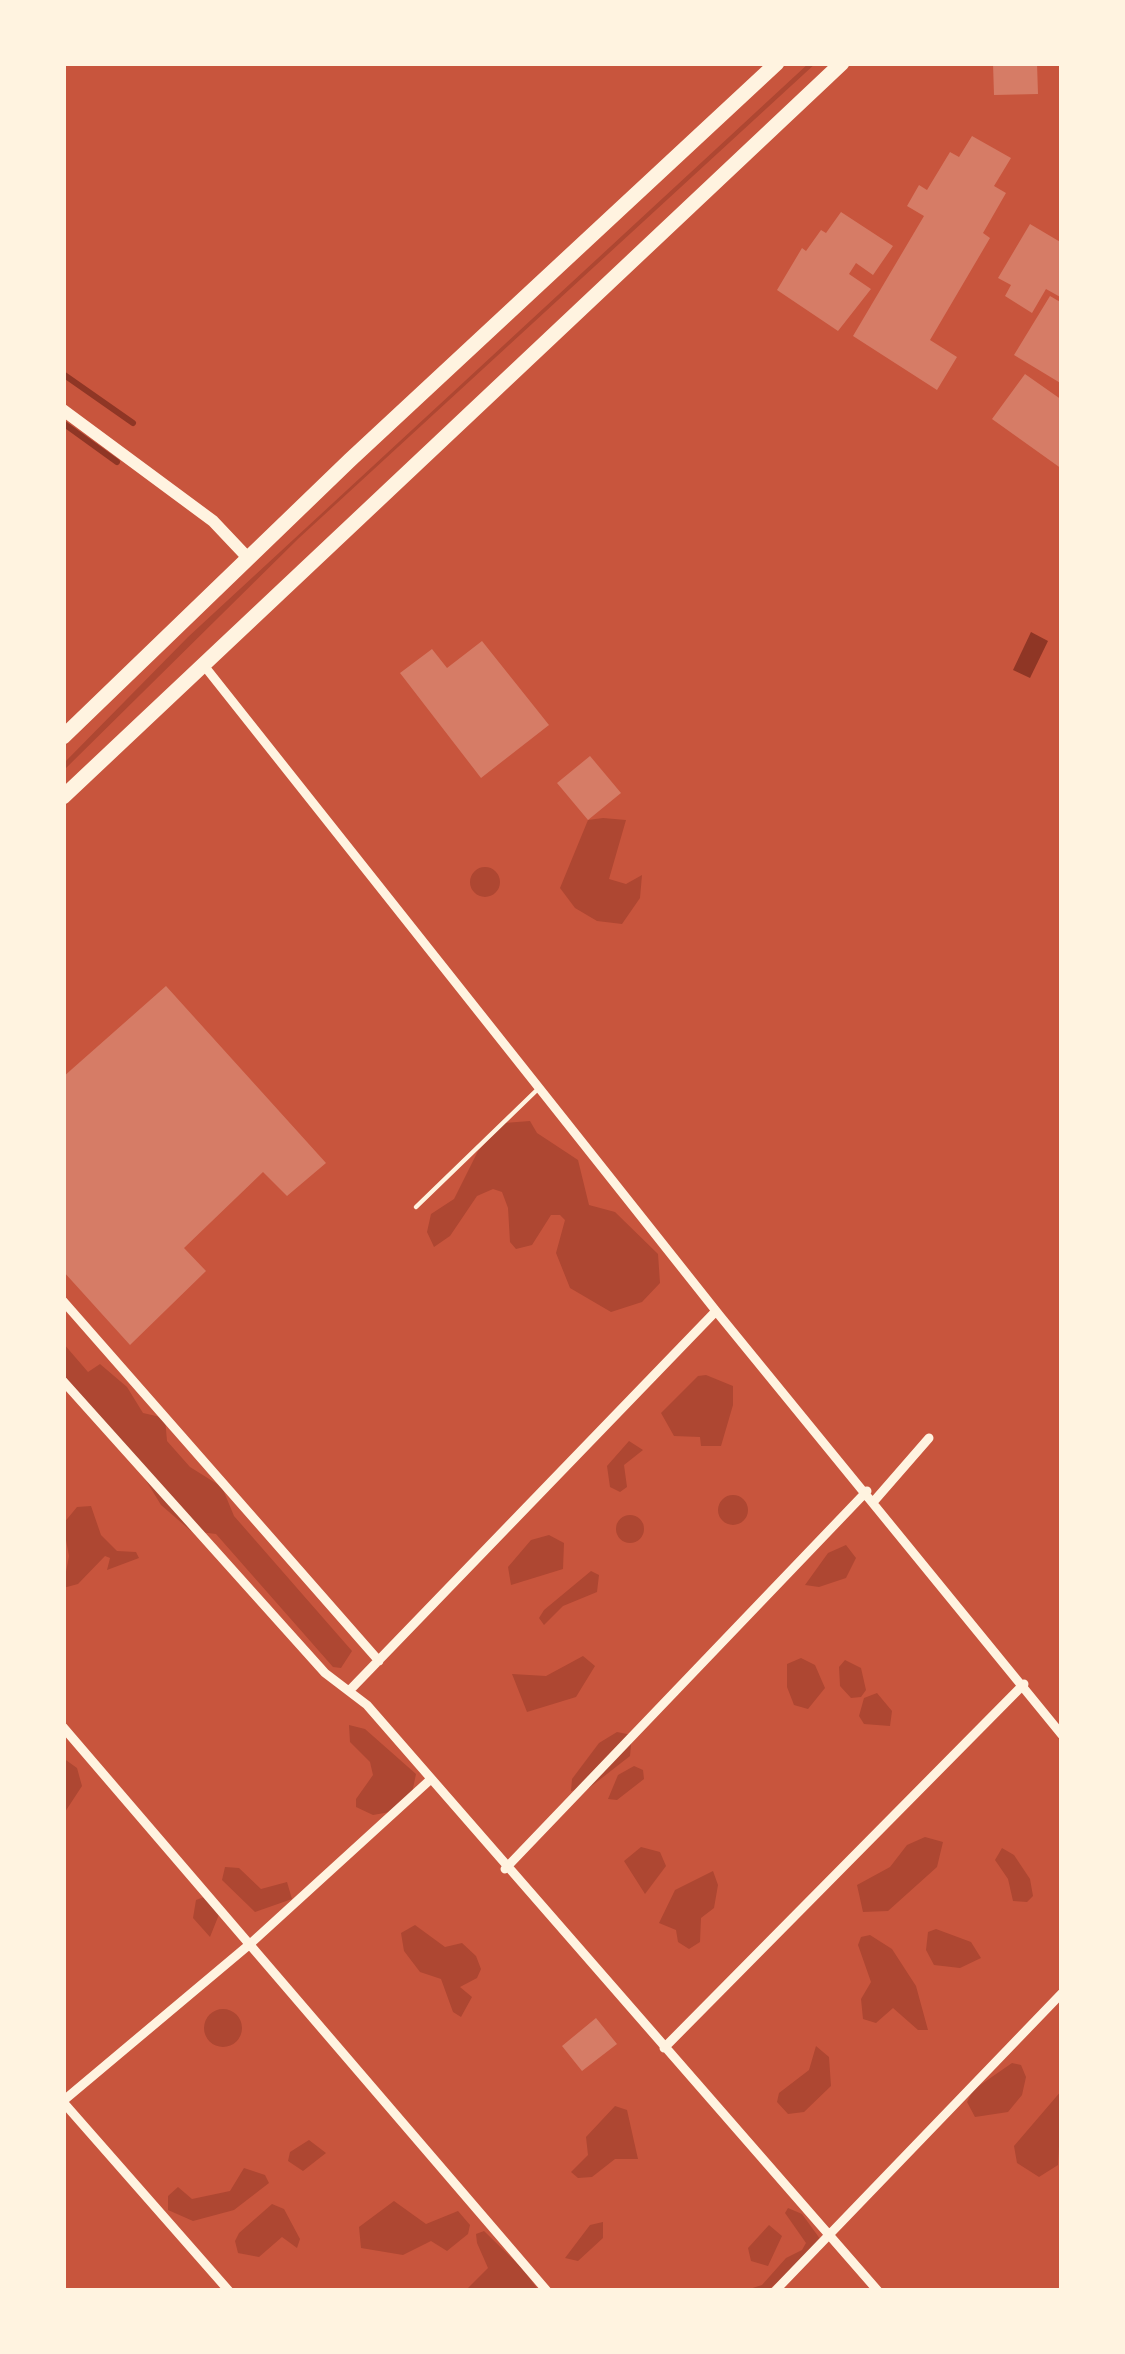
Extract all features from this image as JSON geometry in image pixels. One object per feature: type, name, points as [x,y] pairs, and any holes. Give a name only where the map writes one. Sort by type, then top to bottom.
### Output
[{"type":"highway","points":[[63,737],[777,63]]},
{"type":"highway","points":[[63,797],[842,63]]},
{"type":"street","points":[[63,410],[213,521],[248,558]]},
{"type":"street","points":[[202,663],[716,1311],[1062,1735]]},
{"type":"street","points":[[63,1301],[379,1661]]},
{"type":"street","points":[[350,1691],[716,1311]]},
{"type":"street","points":[[63,1381],[325,1673],[350,1691],[431,1778],[878,2291]]},
{"type":"street","points":[[506,1869],[929,1438]]},
{"type":"street","points":[[664,2048],[1024,1684]]},
{"type":"street","points":[[63,1726],[547,2291]]},
{"type":"street","points":[[224,2289],[63,2101],[250,1943],[431,1778]]},
{"type":"street","points":[[775,2291],[830,2240],[1062,1994]]},
{"type":"lane","points":[[416,1207],[539,1088]]},
{"type":"shaded area","points":[[809,63],[816,63],[299,538],[63,771],[63,764],[188,637]]},
{"type":"shaded area","points":[[1031,632],[1048,641],[1030,678],[1013,670]]},
{"type":"shaded area","points":[[588,820],[626,820],[609,879],[626,884],[642,875],[640,898],[622,924],[597,921],[575,908],[560,888]]},
{"type":"shaded area","points":[[485,867],[496,871],[500,882],[496,893],[485,897],[474,893],[470,882],[474,871]]},
{"type":"shaded area","points":[[530,1121],[537,1133],[578,1160],[589,1205],[615,1212],[658,1254],[660,1283],[642,1302],[611,1312],[570,1288],[556,1253],[565,1220],[560,1215],[551,1215],[532,1245],[516,1249],[510,1242],[502,1192],[493,1189],[477,1196],[450,1236],[434,1247],[427,1232],[431,1214],[454,1199],[478,1151],[504,1123]]},
{"type":"shaded area","points":[[63,1343],[88,1372],[100,1364],[127,1387],[143,1413],[165,1418],[167,1441],[190,1467],[222,1487],[234,1516],[352,1651],[341,1668],[333,1667],[216,1534],[191,1531],[161,1505],[134,1461],[63,1386]]},
{"type":"shaded area","points":[[698,1376],[733,1386],[733,1405],[721,1446],[701,1446],[700,1437],[674,1436],[661,1413]]},
{"type":"shaded area","points":[[629,1441],[643,1450],[624,1465],[627,1487],[620,1492],[610,1487],[607,1466]]},
{"type":"shaded area","points":[[733,1495],[744,1499],[748,1510],[744,1521],[733,1525],[722,1521],[718,1510],[722,1499]]},
{"type":"shaded area","points":[[91,1506],[101,1535],[117,1551],[136,1552],[139,1558],[107,1570],[110,1558],[105,1556],[78,1584],[63,1588],[69,1556],[63,1524],[77,1507]]},
{"type":"shaded area","points":[[630,1515],[640,1519],[644,1529],[640,1539],[630,1543],[620,1539],[616,1529],[620,1519]]},
{"type":"shaded area","points":[[549,1535],[564,1543],[563,1569],[511,1585],[508,1567],[531,1540]]},
{"type":"shaded area","points":[[846,1545],[856,1558],[846,1578],[819,1587],[805,1585],[828,1553]]},
{"type":"shaded area","points":[[591,1571],[599,1575],[597,1592],[563,1606],[544,1625],[539,1618],[544,1610]]},
{"type":"shaded area","points":[[583,1656],[595,1666],[576,1697],[527,1712],[512,1674],[546,1676]]},
{"type":"shaded area","points":[[801,1658],[815,1665],[825,1688],[808,1709],[794,1705],[787,1687],[787,1664]]},
{"type":"shaded area","points":[[845,1660],[861,1668],[866,1690],[861,1697],[851,1698],[840,1686],[839,1667]]},
{"type":"shaded area","points":[[877,1693],[892,1711],[890,1726],[864,1724],[859,1716],[864,1698]]},
{"type":"shaded area","points":[[349,1725],[365,1729],[416,1774],[412,1793],[390,1812],[373,1815],[356,1807],[356,1799],[373,1775],[370,1762],[350,1742]]},
{"type":"shaded area","points":[[617,1732],[632,1735],[630,1756],[589,1788],[571,1791],[572,1779],[599,1743]]},
{"type":"shaded area","points":[[63,1758],[77,1768],[82,1786],[63,1815]]},
{"type":"shaded area","points":[[634,1766],[643,1770],[644,1779],[617,1800],[608,1799],[618,1775]]},
{"type":"shaded area","points":[[925,1837],[943,1842],[937,1867],[888,1911],[863,1912],[857,1885],[890,1867],[907,1845]]},
{"type":"shaded area","points":[[641,1847],[660,1852],[666,1866],[645,1894],[624,1861]]},
{"type":"shaded area","points":[[1002,1848],[1014,1855],[1030,1879],[1033,1896],[1027,1902],[1013,1901],[1008,1879],[995,1860]]},
{"type":"shaded area","points":[[225,1867],[239,1868],[261,1889],[287,1882],[292,1899],[255,1912],[222,1880]]},
{"type":"shaded area","points":[[713,1871],[718,1885],[714,1908],[701,1918],[700,1942],[689,1949],[678,1942],[676,1930],[659,1923],[675,1890]]},
{"type":"shaded area","points":[[204,1897],[220,1912],[210,1937],[193,1918],[196,1900]]},
{"type":"shaded area","points":[[415,1925],[445,1947],[462,1943],[476,1956],[481,1969],[477,1978],[460,1987],[472,1997],[461,2017],[453,2012],[441,1979],[420,1972],[404,1951],[401,1933]]},
{"type":"shaded area","points":[[936,1929],[971,1942],[981,1958],[960,1968],[934,1965],[926,1950],[928,1932]]},
{"type":"shaded area","points":[[870,1935],[892,1949],[916,1986],[928,2030],[918,2030],[893,2008],[876,2023],[863,2019],[861,1999],[871,1982],[858,1945],[861,1937]]},
{"type":"shaded area","points":[[223,2009],[236,2015],[242,2028],[236,2041],[223,2047],[210,2041],[204,2028],[210,2015]]},
{"type":"shaded area","points":[[816,2046],[829,2057],[831,2086],[804,2112],[788,2114],[777,2102],[779,2093],[809,2070]]},
{"type":"shaded area","points":[[1012,2063],[1021,2065],[1026,2077],[1022,2095],[1008,2112],[975,2117],[967,2102],[973,2090]]},
{"type":"shaded area","points":[[1062,2090],[1058,2165],[1039,2177],[1017,2163],[1014,2146]]},
{"type":"shaded area","points":[[615,2106],[627,2110],[638,2159],[615,2159],[592,2177],[578,2178],[571,2172],[588,2155],[586,2137]]},
{"type":"shaded area","points":[[309,2140],[326,2153],[303,2171],[288,2161],[290,2152]]},
{"type":"shaded area","points":[[244,2168],[265,2175],[269,2183],[234,2210],[193,2221],[168,2210],[168,2196],[178,2187],[192,2199],[230,2191]]},
{"type":"shaded area","points":[[394,2201],[426,2224],[458,2211],[470,2225],[468,2234],[447,2251],[431,2241],[403,2255],[361,2248],[359,2227]]},
{"type":"shaded area","points":[[272,2204],[284,2209],[300,2239],[297,2248],[282,2237],[259,2257],[238,2253],[239,2233]]},
{"type":"shaded area","points":[[788,2208],[802,2214],[823,2243],[820,2251],[766,2291],[743,2291],[762,2285],[806,2243],[785,2213]]},
{"type":"shaded area","points":[[603,2222],[603,2238],[578,2261],[565,2258],[590,2225]]},
{"type":"shaded area","points":[[769,2225],[782,2236],[768,2266],[751,2261],[748,2248]]},
{"type":"shaded area","points":[[484,2231],[539,2291],[465,2291],[488,2268],[476,2234]]},
{"type":"building","points":[[993,63],[1037,63],[1038,94],[994,95]]},
{"type":"building","points":[[972,136],[1011,158],[994,186],[1006,193],[983,233],[990,238],[930,340],[957,357],[937,390],[853,336],[924,216],[907,206],[919,185],[927,190],[950,152],[959,157]]},
{"type":"building","points":[[841,212],[893,246],[873,275],[856,263],[849,274],[871,289],[838,331],[777,290],[802,248],[806,251],[821,230],[826,233]]},
{"type":"building","points":[[1030,224],[1062,243],[1062,298],[1046,289],[1032,313],[1005,296],[1011,285],[998,278]]},
{"type":"building","points":[[1050,296],[1062,303],[1062,384],[1014,355]]},
{"type":"building","points":[[1025,374],[1062,400],[1062,469],[992,419]]},
{"type":"building","points":[[482,641],[549,725],[481,778],[400,673],[432,649],[447,668]]},
{"type":"building","points":[[590,756],[621,793],[588,820],[557,783]]},
{"type":"building","points":[[166,986],[326,1163],[287,1196],[263,1172],[184,1248],[206,1271],[130,1345],[63,1271],[63,1077]]},
{"type":"building","points":[[596,2018],[617,2044],[582,2071],[562,2046]]},
{"type":"waterway","points":[[63,374],[133,423]]},
{"type":"waterway","points":[[63,423],[117,462]]}]
